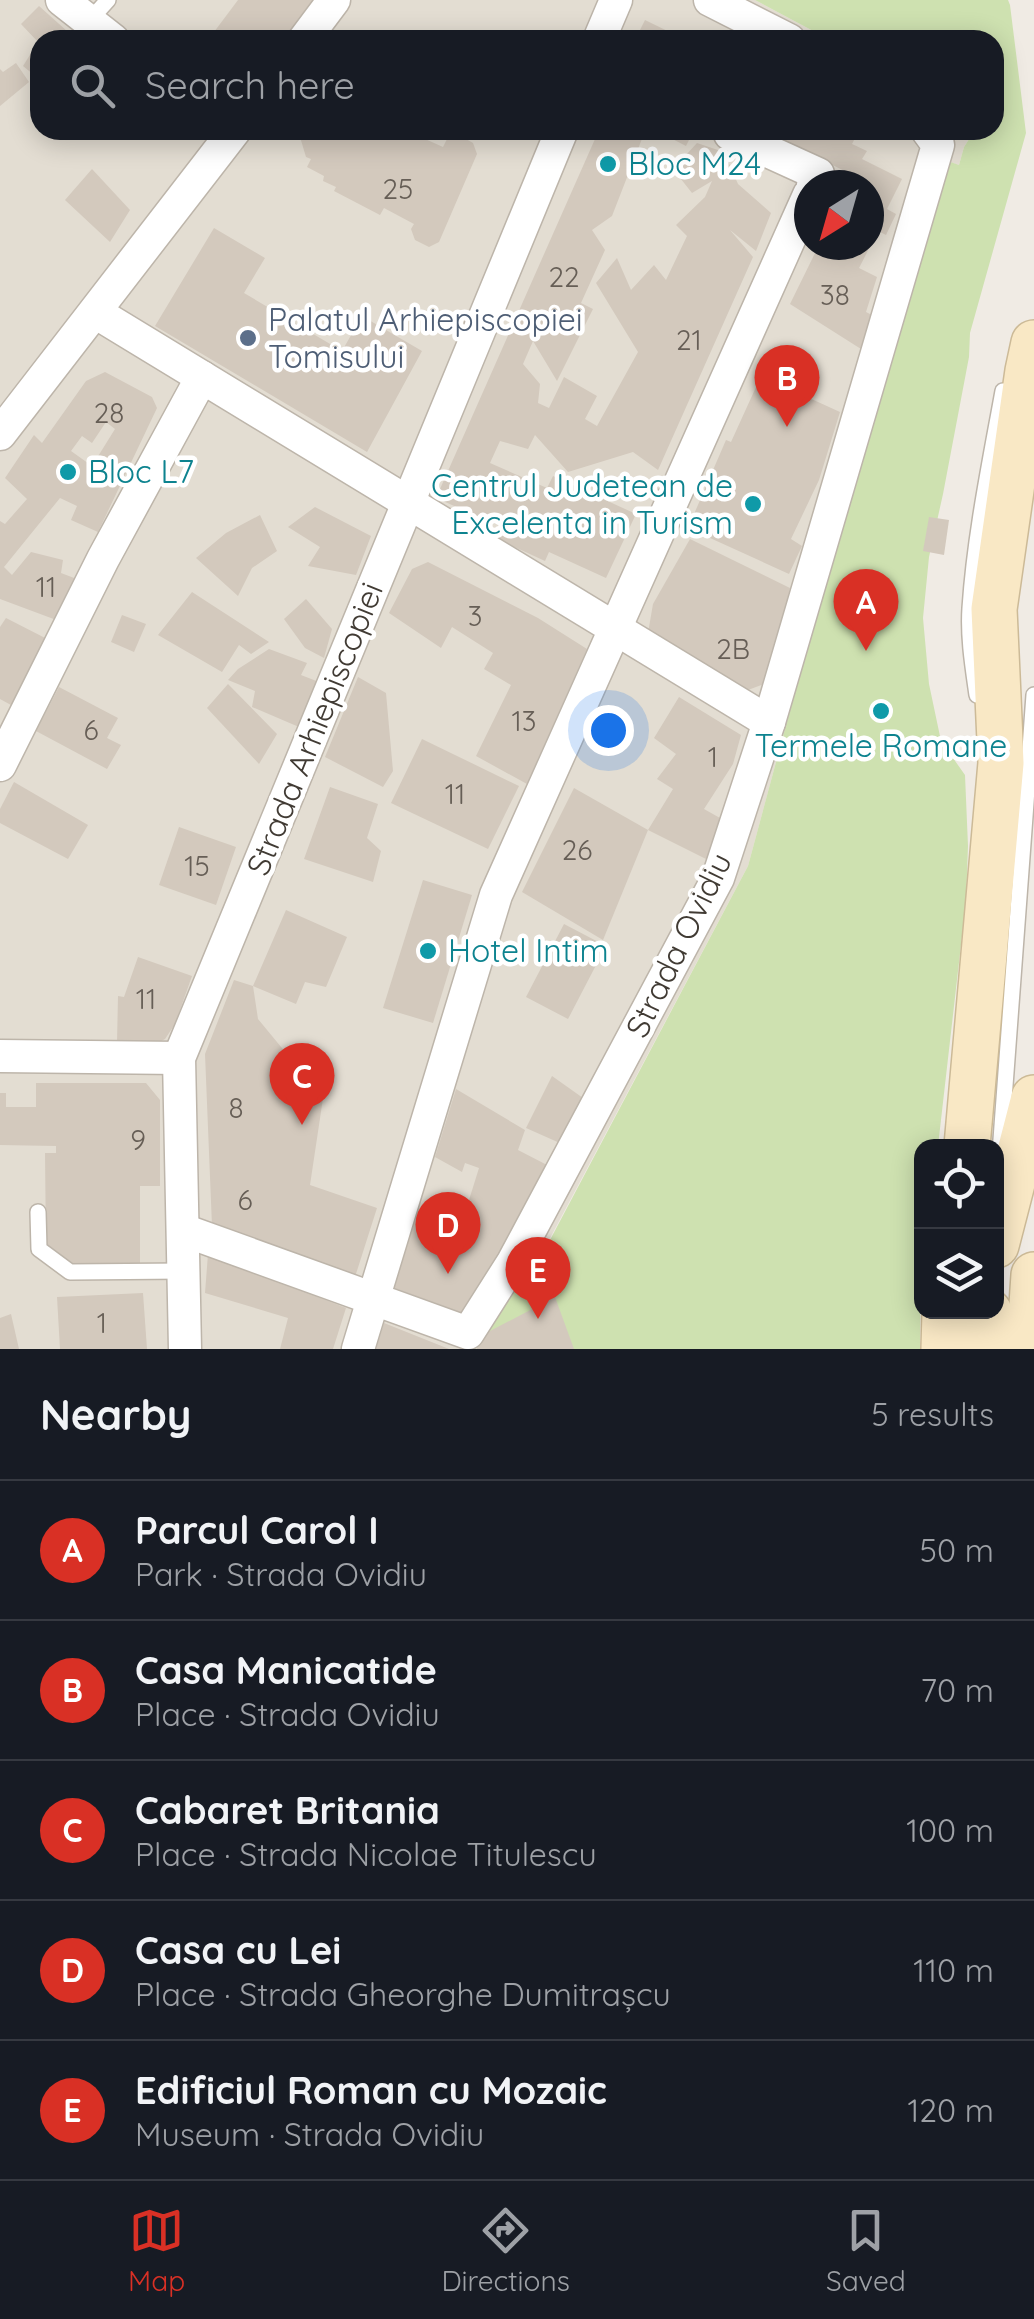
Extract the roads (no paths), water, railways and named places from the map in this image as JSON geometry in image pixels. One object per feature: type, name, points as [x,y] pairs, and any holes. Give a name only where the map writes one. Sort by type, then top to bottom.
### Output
[{"type":"street","points":[[62,0],[103,21]]},
{"type":"street","points":[[312,30],[334,0]]},
{"type":"street","points":[[603,30],[616,0]]},
{"type":"street","points":[[710,0],[768,30]]},
{"type":"street","points":[[0,434],[225,140]]},
{"type":"street","name":"Strada Arhiepiscopiei","points":[[186,1349],[179,1058],[558,140]]},
{"type":"street","points":[[743,140],[809,170]]},
{"type":"street","name":"Strada Ovidiu","points":[[374,1298],[468,1332],[513,1262],[718,878],[770,722],[938,145],[935,140]]},
{"type":"street","points":[[358,1349],[496,895],[794,228]]},
{"type":"street","points":[[94,312],[770,722]]},
{"type":"street","points":[[968,1139],[1009,720],[994,609],[1028,371],[1020,350]]},
{"type":"street","points":[[0,765],[103,559],[202,377]]},
{"type":"street","points":[[0,1056],[179,1058]]},
{"type":"street","points":[[1000,1229],[1034,1098]]},
{"type":"street","points":[[183,1230],[374,1298]]},
{"type":"street","points":[[987,1349],[1016,1329],[1034,1275]]},
{"type":"street","points":[[1004,1292],[1016,1329]]},
{"type":"street","points":[[944,1349],[945,1319]]},
{"type":"lane","points":[[998,1139],[1009,720]]},
{"type":"lane","points":[[38,1212],[38,1249],[70,1272],[184,1271]]},
{"type":"place","name":"Bloc M24","points":[[608,164]]},
{"type":"place","name":"Palatul Arhiepiscopiei Tomisului","points":[[248,338]]},
{"type":"place","name":"Casa Manicatide","points":[[787,427]]},
{"type":"place","name":"Bloc L7","points":[[68,472]]},
{"type":"place","name":"Centrul Judetean de Excelenta in Turism","points":[[753,504]]},
{"type":"place","name":"Parcul Carol I","points":[[866,651]]},
{"type":"place","name":"Termele Romane","points":[[881,711]]},
{"type":"place","name":"Hotel Intim","points":[[428,951]]},
{"type":"place","name":"Cabaret Britania","points":[[302,1125]]},
{"type":"place","name":"Casa cu Lei","points":[[448,1274]]},
{"type":"place","name":"Edificiul Roman cu Mozaic","points":[[538,1319]]}]
